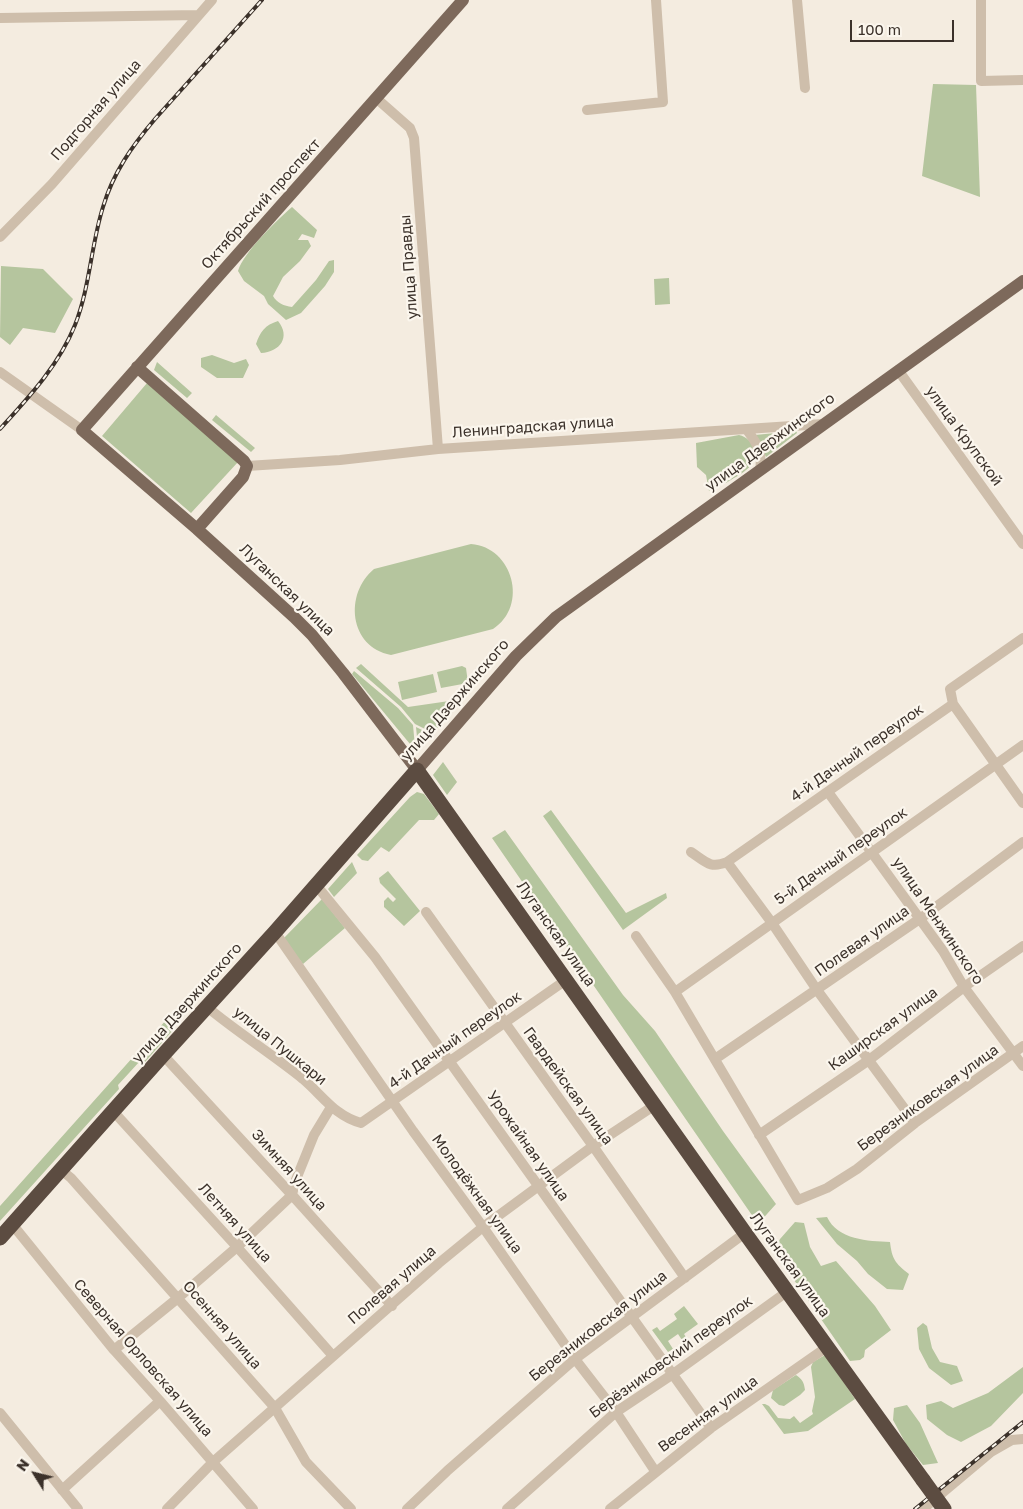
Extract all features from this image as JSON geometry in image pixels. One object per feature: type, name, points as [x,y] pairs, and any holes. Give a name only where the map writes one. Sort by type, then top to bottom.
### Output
[{"type":"highway","name":"улица Дзержинского","points":[[0,1238],[60,1169],[276,932],[417,770]]},
{"type":"highway","name":"Луганская улица","points":[[417,770],[944,1509]]},
{"type":"main road","name":"Октябрьский проспект","points":[[82,430],[464,0]]},
{"type":"main road","name":"улица Дзержинского","points":[[417,770],[516,656],[556,617],[1023,281]]},
{"type":"main road","points":[[138,367],[244,461],[247,466],[243,477],[197,528]]},
{"type":"main road","name":"Луганская улица","points":[[82,430],[197,528],[312,634],[417,770]]},
{"type":"street","name":"Подгорная улица","points":[[0,236],[52,184],[212,0]]},
{"type":"street","points":[[587,110],[663,102],[656,0]]},
{"type":"street","points":[[797,0],[805,88]]},
{"type":"street","points":[[981,0],[981,81],[1023,80]]},
{"type":"street","points":[[0,18],[199,15]]},
{"type":"street","name":"улица Правды","points":[[376,98],[410,128],[414,138],[438,450]]},
{"type":"street","name":"улица Крупской","points":[[898,370],[1023,544]]},
{"type":"street","points":[[0,372],[82,430]]},
{"type":"street","name":"Ленинградская улица","points":[[247,466],[340,460],[438,450],[823,424]]},
{"type":"street","points":[[747,430],[757,443],[760,452],[762,459],[760,470]]},
{"type":"street","points":[[1023,638],[950,689],[953,704],[997,763],[1023,802]]},
{"type":"street","name":"4-й Дачный переулок","points":[[727,862],[953,704]]},
{"type":"street","name":"5-й Дачный переулок","points":[[675,992],[1023,745]]},
{"type":"street","name":"улица Менжинского","points":[[828,792],[944,951],[964,987],[1023,1066]]},
{"type":"street","name":"Полевая улица","points":[[715,1059],[920,918],[1023,842]]},
{"type":"street","points":[[692,852],[710,865],[717,866],[727,862],[772,923],[817,990],[915,1124]]},
{"type":"street","name":"Урожайная улица","points":[[316,885],[375,957],[711,1428]]},
{"type":"street","name":"Гвардейская улица","points":[[426,912],[685,1278]]},
{"type":"street","name":"Молодёжная улица","points":[[276,932],[393,1102],[575,1359],[616,1412],[655,1472]]},
{"type":"street","points":[[636,936],[675,992],[759,1135]]},
{"type":"street","name":"Каширская улица","points":[[759,1135],[869,1060],[964,987],[1023,946]]},
{"type":"street","name":"4-й Дачный переулок","points":[[361,1123],[566,980]]},
{"type":"street","name":"улица Пушкари","points":[[207,1007],[304,1080],[331,1107],[353,1121],[361,1123]]},
{"type":"street","name":"Березниковская улица","points":[[759,1135],[798,1200],[827,1188],[857,1169],[915,1124],[1023,1046]]},
{"type":"street","name":"Зимняя улица","points":[[163,1055],[392,1306]]},
{"type":"street","name":"Полевая улица","points":[[167,1509],[213,1462],[439,1263],[483,1227],[593,1146],[656,1105]]},
{"type":"street","points":[[114,1350],[237,1247],[292,1195],[295,1182],[314,1135],[331,1107]]},
{"type":"street","name":"Летняя улица","points":[[113,1111],[333,1356]]},
{"type":"street","name":"Осенняя улица","points":[[60,1169],[71,1178],[275,1408],[306,1462],[351,1509]]},
{"type":"street","name":"Северная Орловская улица","points":[[12,1224],[114,1350],[253,1509]]},
{"type":"street","name":"Березниковская улица","points":[[407,1509],[447,1471],[575,1359],[746,1233]]},
{"type":"street","name":"Берёзниковский переулок","points":[[507,1509],[616,1412],[673,1374],[788,1291]]},
{"type":"street","name":"Весенняя улица","points":[[610,1509],[711,1428],[827,1347]]},
{"type":"street","points":[[62,1490],[160,1401]]},
{"type":"street","points":[[0,1413],[78,1509]]},
{"type":"street","points":[[923,1509],[996,1448],[1012,1440],[1023,1439]]},
{"type":"green space","points":[[933,84],[976,85],[980,197],[922,176]]},
{"type":"green space","points":[[292,207],[317,230],[314,238],[302,234],[298,240],[308,240],[311,246],[300,261],[283,277],[273,296],[281,304],[292,307],[316,280],[329,261],[334,260],[334,272],[325,286],[301,313],[286,320],[268,304],[264,296],[244,281],[238,271],[241,263],[269,228]]},
{"type":"green space","points":[[1,266],[43,269],[73,299],[55,333],[23,328],[10,345],[0,337]]},
{"type":"green space","points":[[669,278],[670,304],[655,305],[654,279]]},
{"type":"green space","points":[[278,321],[284,333],[282,343],[274,350],[261,353],[256,344],[259,336],[266,327]]},
{"type":"green space","points":[[212,355],[234,363],[246,359],[249,365],[243,378],[217,378],[201,367],[201,358]]},
{"type":"green space","points":[[157,362],[192,393],[187,398],[154,370]]},
{"type":"green space","points":[[147,383],[238,462],[191,513],[102,436]]},
{"type":"green space","points":[[216,415],[255,448],[251,452],[212,420]]},
{"type":"green space","points":[[796,431],[797,433],[766,457],[755,435]]},
{"type":"green space","points":[[739,435],[751,443],[755,454],[754,460],[742,473],[726,483],[719,480],[709,491],[706,475],[697,467],[696,443]]},
{"type":"green space","points":[[471,544],[485,548],[497,555],[506,566],[511,579],[513,593],[511,606],[504,619],[493,629],[391,655],[377,650],[366,642],[359,631],[355,605],[358,592],[364,580],[374,569]]},
{"type":"green space","points":[[361,664],[408,707],[463,699],[433,733],[415,724],[401,707],[356,668]]},
{"type":"green space","points":[[462,666],[466,668],[468,683],[441,688],[437,672]]},
{"type":"green space","points":[[354,671],[398,708],[413,725],[415,747],[410,744],[352,674]]},
{"type":"green space","points":[[433,674],[437,692],[402,700],[398,682]]},
{"type":"green space","points":[[416,727],[432,735],[418,747]]},
{"type":"green space","points":[[443,762],[457,782],[447,795],[433,775]]},
{"type":"green space","points":[[417,792],[424,794],[439,814],[434,820],[419,820],[389,852],[381,847],[368,861],[362,860],[357,855],[410,797]]},
{"type":"green space","points":[[551,810],[626,913],[666,893],[667,898],[623,930],[543,816]]},
{"type":"green space","points":[[505,830],[623,995],[655,1031],[723,1131],[776,1204],[758,1224],[492,838]]},
{"type":"green space","points":[[352,862],[357,873],[334,897],[328,889]]},
{"type":"green space","points":[[388,871],[420,911],[404,926],[384,907],[384,901],[388,897],[393,902],[396,899],[380,883],[379,878]]},
{"type":"green space","points":[[322,899],[345,928],[303,964],[283,939]]},
{"type":"green space","points":[[167,1019],[173,1030],[145,1062],[140,1061],[118,1085],[119,1089],[0,1221],[0,1206]]},
{"type":"green space","points":[[827,1217],[832,1225],[846,1235],[863,1240],[890,1242],[895,1260],[909,1274],[903,1290],[887,1289],[868,1274],[857,1261],[837,1244],[816,1218]]},
{"type":"green space","points":[[795,1222],[804,1223],[810,1247],[821,1266],[836,1261],[875,1306],[891,1330],[865,1350],[864,1357],[860,1360],[850,1361],[774,1251],[780,1239]]},
{"type":"green space","points":[[684,1306],[698,1324],[684,1334],[686,1337],[682,1340],[678,1334],[668,1341],[673,1349],[668,1352],[652,1330],[657,1327],[660,1331],[677,1319],[674,1314]]},
{"type":"green space","points":[[923,1323],[927,1326],[932,1348],[940,1362],[957,1366],[963,1381],[951,1385],[929,1368],[919,1349],[917,1328]]},
{"type":"green space","points":[[825,1355],[855,1399],[808,1431],[784,1434],[762,1404],[769,1406],[778,1418],[790,1419],[794,1416],[800,1423],[813,1414],[815,1397],[811,1367],[813,1362]]},
{"type":"green space","points":[[1023,1367],[1023,1393],[991,1426],[961,1442],[947,1435],[927,1419],[926,1405],[941,1401],[953,1408],[988,1393]]},
{"type":"green space","points":[[796,1375],[802,1381],[805,1390],[784,1406],[779,1405],[771,1398],[773,1390]]},
{"type":"green space","points":[[907,1405],[920,1423],[938,1463],[923,1465],[906,1444],[893,1420],[894,1408]]},
{"type":"railway","points":[[0,429],[52,367],[61,354],[75,325],[84,296],[103,207],[112,183],[124,160],[155,119],[262,0]]},
{"type":"railway","points":[[915,1509],[1023,1422]]}]
